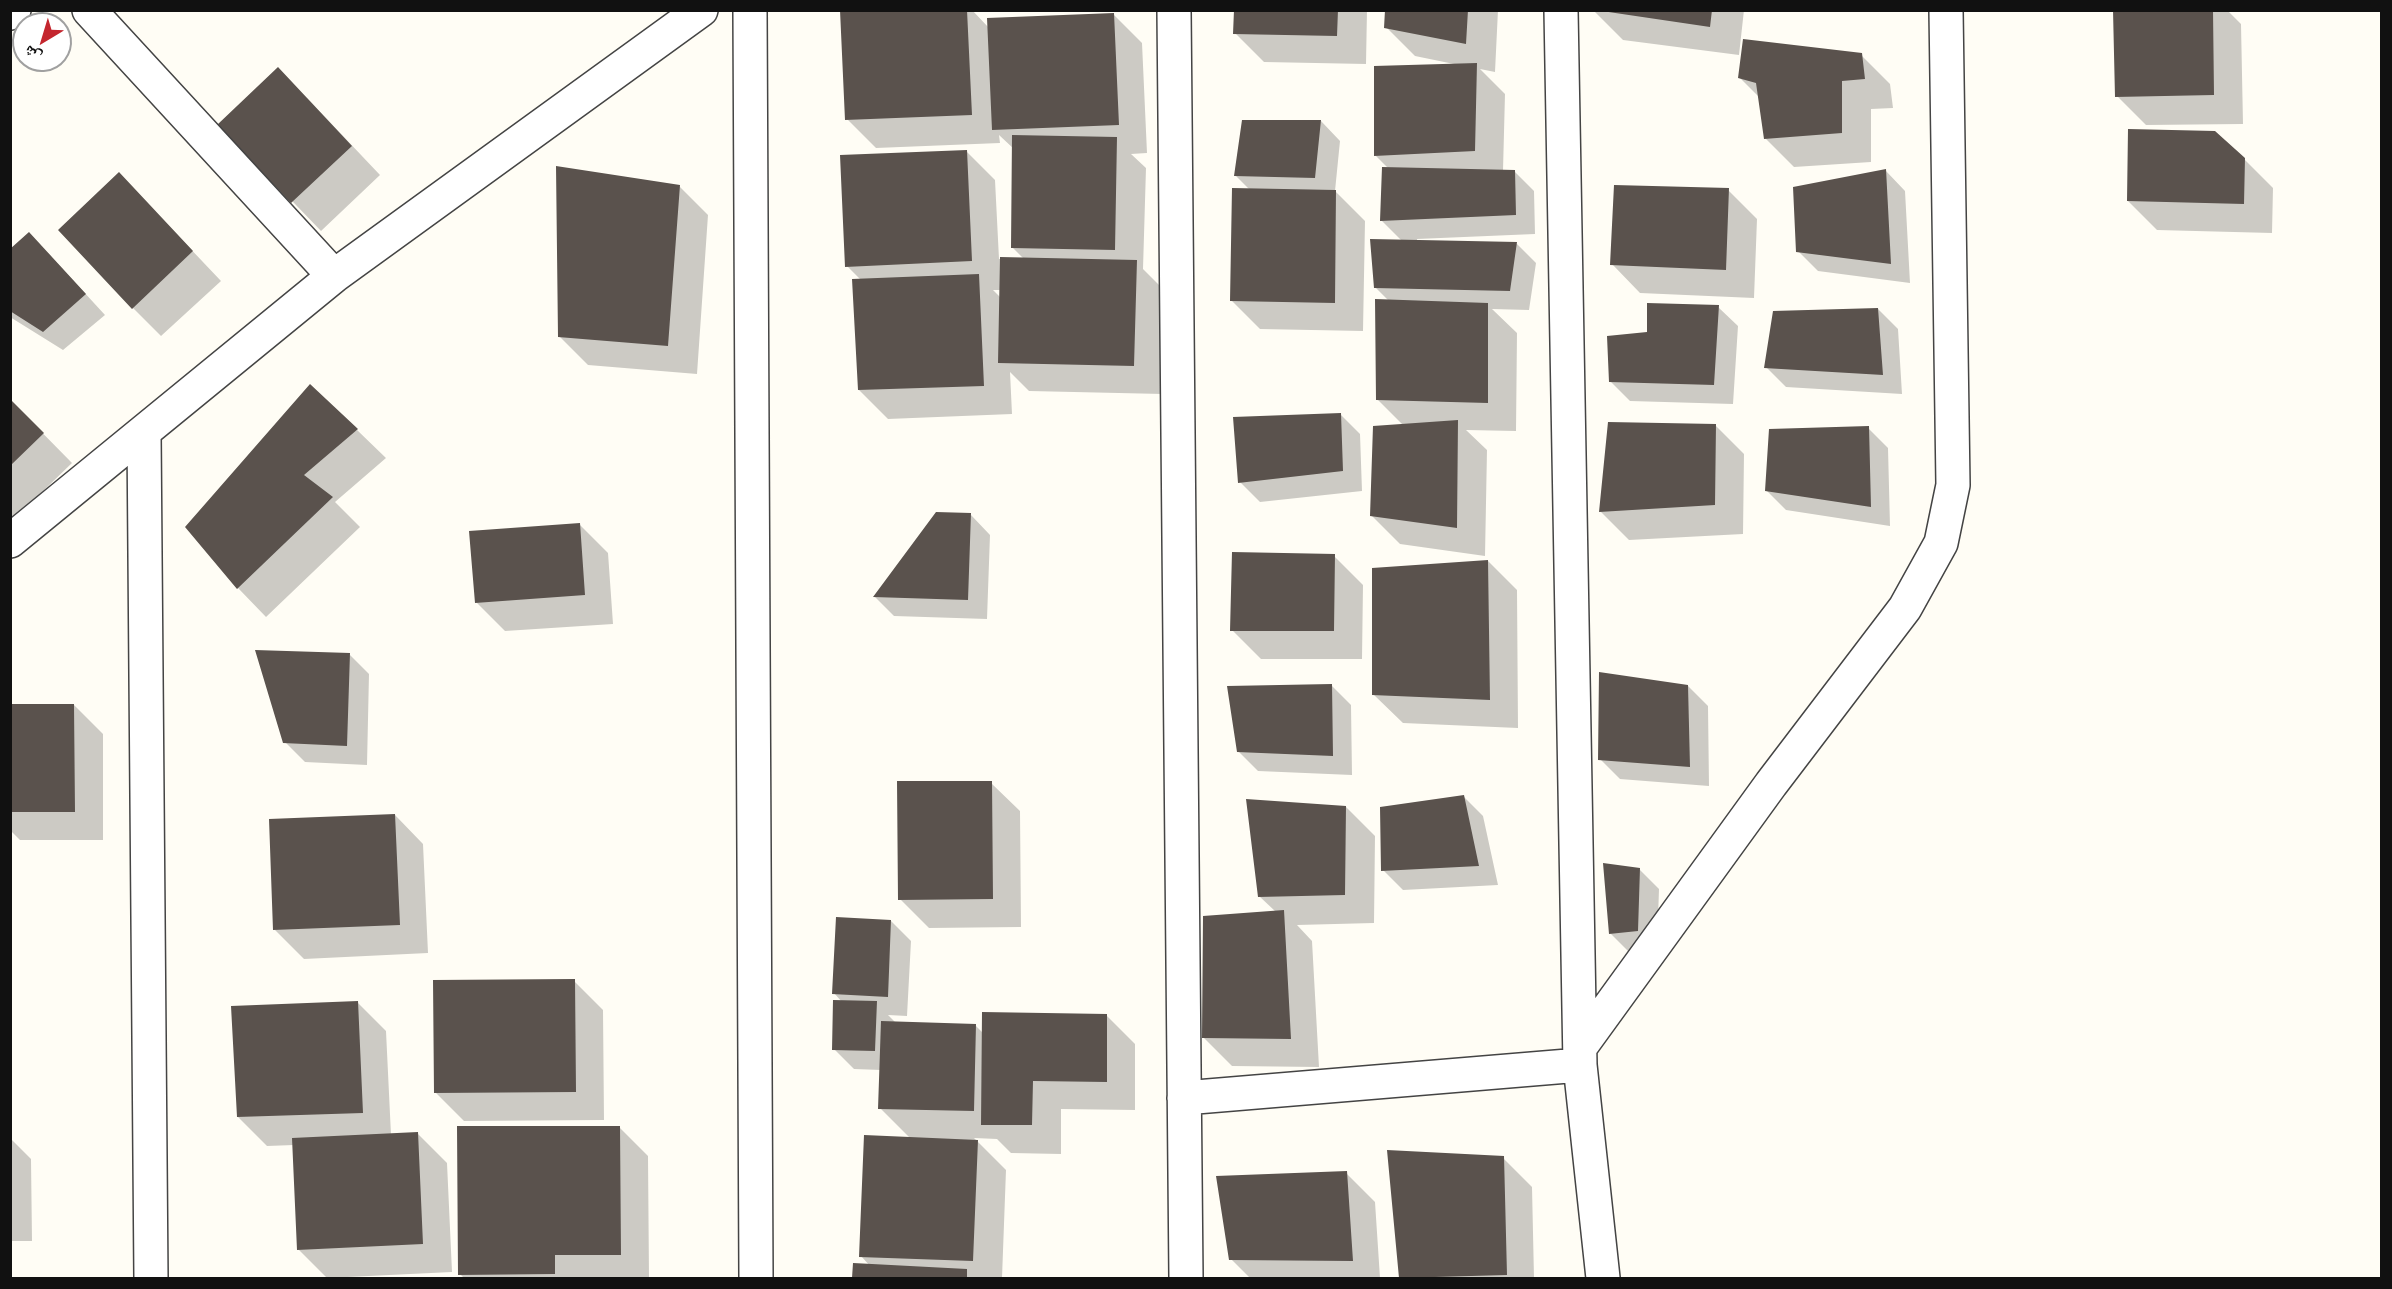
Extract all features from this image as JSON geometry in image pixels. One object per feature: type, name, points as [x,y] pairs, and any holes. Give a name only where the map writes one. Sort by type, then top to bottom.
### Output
[{"type":"street","points":[[10,13],[14,10]]},
{"type":"street","points":[[89,10],[334,276]]},
{"type":"street","points":[[10,541],[334,276],[701,10]]},
{"type":"street","points":[[750,10],[756,1278]]},
{"type":"street","points":[[1174,10],[1186,1278]]},
{"type":"street","points":[[1562,10],[1581,1056],[1603,1278]]},
{"type":"street","points":[[1184,1098],[1581,1056],[1771,784],[1905,608],[1941,543],[1953,484],[1946,10]]},
{"type":"street","points":[[144,433],[151,1278]]},
{"type":"building","points":[[840,10],[967,10],[972,115],[845,120]]},
{"type":"building","points":[[1234,10],[1338,10],[1337,36],[1233,34]]},
{"type":"building","points":[[1385,10],[1468,10],[1466,44],[1384,28]]},
{"type":"building","points":[[1595,10],[1712,10],[1710,27]]},
{"type":"building","points":[[2113,10],[2213,10],[2214,95],[2115,97]]},
{"type":"building","points":[[1114,13],[1119,125],[992,130],[987,18]]},
{"type":"building","points":[[1743,39],[1862,53],[1865,79],[1842,81],[1842,133],[1764,139],[1756,83],[1738,78]]},
{"type":"building","points":[[1477,63],[1475,151],[1374,156],[1374,66]]},
{"type":"building","points":[[278,67],[352,146],[291,203],[217,125]]},
{"type":"building","points":[[1242,120],[1321,120],[1315,178],[1234,176]]},
{"type":"building","points":[[2128,129],[2215,131],[2245,158],[2244,204],[2127,201]]},
{"type":"building","points":[[1012,135],[1117,137],[1115,250],[1011,248]]},
{"type":"building","points":[[967,150],[972,261],[845,267],[840,155]]},
{"type":"building","points":[[556,166],[680,185],[668,346],[558,337]]},
{"type":"building","points":[[1382,167],[1515,170],[1516,215],[1380,221]]},
{"type":"building","points":[[1886,169],[1891,264],[1796,252],[1793,187]]},
{"type":"building","points":[[119,172],[193,251],[132,309],[58,230]]},
{"type":"building","points":[[1614,185],[1729,188],[1726,270],[1610,265]]},
{"type":"building","points":[[1232,188],[1336,190],[1335,303],[1230,301]]},
{"type":"building","points":[[29,232],[86,294],[43,332],[10,311],[10,249]]},
{"type":"building","points":[[1370,239],[1517,242],[1510,291],[1374,288]]},
{"type":"building","points":[[1000,257],[1137,260],[1134,366],[998,363]]},
{"type":"building","points":[[979,274],[984,386],[858,390],[852,279]]},
{"type":"building","points":[[1375,299],[1488,303],[1488,403],[1376,400]]},
{"type":"building","points":[[1647,303],[1719,305],[1714,385],[1609,382],[1607,336],[1647,332]]},
{"type":"building","points":[[1878,308],[1883,375],[1764,368],[1773,311]]},
{"type":"building","points":[[310,384],[358,429],[304,475],[333,497],[237,589],[185,527]]},
{"type":"building","points":[[10,399],[44,433],[10,466]]},
{"type":"building","points":[[1341,413],[1343,471],[1238,483],[1233,417]]},
{"type":"building","points":[[1458,420],[1457,528],[1370,516],[1373,426]]},
{"type":"building","points":[[1608,422],[1716,424],[1715,505],[1599,512]]},
{"type":"building","points":[[1869,426],[1871,507],[1765,491],[1769,429]]},
{"type":"building","points":[[936,512],[971,513],[968,600],[873,597]]},
{"type":"building","points":[[580,523],[585,595],[475,603],[469,531]]},
{"type":"building","points":[[1232,552],[1335,554],[1334,631],[1230,631]]},
{"type":"building","points":[[1488,560],[1490,700],[1372,695],[1372,568]]},
{"type":"building","points":[[255,650],[350,653],[347,746],[283,743]]},
{"type":"building","points":[[1599,672],[1688,685],[1690,767],[1598,760]]},
{"type":"building","points":[[1332,684],[1333,756],[1237,752],[1227,686]]},
{"type":"building","points":[[10,704],[74,704],[75,812],[10,812]]},
{"type":"building","points":[[897,781],[992,781],[993,899],[898,900]]},
{"type":"building","points":[[1464,795],[1479,866],[1381,871],[1380,807]]},
{"type":"building","points":[[1246,799],[1346,806],[1345,895],[1258,897]]},
{"type":"building","points":[[395,814],[400,925],[273,930],[269,819]]},
{"type":"building","points":[[1603,863],[1640,868],[1638,931],[1609,934]]},
{"type":"building","points":[[1284,910],[1291,1039],[1202,1038],[1203,916]]},
{"type":"building","points":[[836,917],[891,920],[888,997],[832,994]]},
{"type":"building","points":[[575,979],[576,1092],[434,1093],[433,980]]},
{"type":"building","points":[[833,1000],[877,1001],[875,1051],[832,1050]]},
{"type":"building","points":[[358,1001],[363,1113],[237,1117],[231,1006]]},
{"type":"building","points":[[982,1012],[1107,1014],[1107,1082],[1033,1081],[1032,1125],[981,1125]]},
{"type":"building","points":[[881,1021],[976,1024],[974,1111],[878,1109]]},
{"type":"building","points":[[457,1126],[620,1126],[621,1255],[555,1255],[555,1274],[458,1275]]},
{"type":"building","points":[[418,1132],[423,1244],[297,1250],[292,1138]]},
{"type":"building","points":[[864,1135],[978,1140],[973,1261],[859,1257]]},
{"type":"building","points":[[1387,1150],[1504,1156],[1507,1275],[1399,1278]]},
{"type":"building","points":[[1347,1171],[1353,1261],[1229,1260],[1216,1176]]},
{"type":"building","points":[[853,1263],[967,1269],[967,1278],[852,1278]]}]
